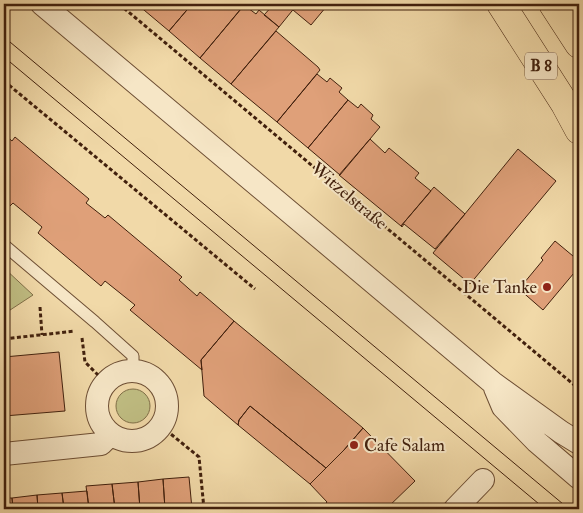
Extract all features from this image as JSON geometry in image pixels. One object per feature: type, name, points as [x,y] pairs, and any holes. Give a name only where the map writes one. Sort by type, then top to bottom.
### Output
[{"type":"main road","name":"B 8","points":[[501,4],[565,104],[579,130]]},
{"type":"main road","name":"B 8","points":[[553,4],[579,44]]},
{"type":"street","points":[[42,4],[493,383],[579,443]]},
{"type":"street","points":[[127,371],[140,372],[152,377],[161,385],[167,397],[168,409],[164,421],[158,430],[149,437],[139,441],[128,441],[116,437],[106,430],[99,419],[97,406],[99,394],[106,384],[116,375],[127,371]]},
{"type":"street","points":[[493,383],[503,407],[537,442],[579,478]]},
{"type":"street","points":[[4,454],[101,444],[111,434]]},
{"type":"street","points":[[455,509],[482,480]]},
{"type":"lane","points":[[4,245],[133,356],[133,372]]},
{"type":"path","name":"Witzelstraße","points":[[120,4],[579,389]]},
{"type":"path","points":[[4,81],[255,289]]},
{"type":"path","points":[[40,306],[42,335]]},
{"type":"path","points":[[4,339],[81,330],[84,362],[106,384]]},
{"type":"path","points":[[161,426],[199,457],[204,509]]},
{"type":"shaded area","points":[[4,268],[33,295],[4,314]]},
{"type":"shaded area","points":[[133,389],[145,394],[150,406],[145,418],[133,423],[121,418],[116,406],[121,394]]},
{"type":"building","points":[[139,4],[192,4],[169,31]]},
{"type":"building","points":[[192,4],[234,4],[241,9],[200,58],[169,31]]},
{"type":"building","points":[[274,4],[294,4],[296,6],[279,27],[264,15]]},
{"type":"building","points":[[298,4],[322,4],[326,7],[311,25],[293,10]]},
{"type":"building","points":[[244,5],[256,14],[259,10],[279,27],[231,84],[200,58]]},
{"type":"building","points":[[276,31],[320,70],[277,122],[231,84]]},
{"type":"building","points":[[317,74],[327,82],[330,78],[342,88],[339,92],[348,100],[308,148],[277,122]]},
{"type":"building","points":[[348,100],[358,108],[361,104],[373,115],[371,119],[380,127],[340,175],[308,148]]},
{"type":"building","points":[[4,134],[12,141],[15,137],[89,199],[86,203],[105,218],[108,215],[182,277],[179,280],[197,296],[200,292],[234,321],[201,360],[202,370],[130,310],[135,305],[105,281],[101,286],[38,233],[42,227],[13,203],[8,208],[4,204]]},
{"type":"building","points":[[370,139],[385,153],[389,148],[419,173],[415,178],[431,191],[401,226],[339,175]]},
{"type":"building","points":[[518,149],[556,181],[470,284],[433,253]]},
{"type":"building","points":[[434,187],[465,214],[435,249],[404,224],[401,226]]},
{"type":"building","points":[[555,241],[579,261],[579,267],[543,310],[519,289],[543,260],[541,258]]},
{"type":"building","points":[[234,321],[363,428],[326,468],[250,406],[239,420],[238,425],[204,396],[201,360]]},
{"type":"building","points":[[59,352],[65,411],[4,416],[4,357]]},
{"type":"building","points":[[250,406],[326,468],[310,484],[238,425],[239,420]]},
{"type":"building","points":[[363,428],[415,481],[386,509],[321,509],[327,502],[310,484]]},
{"type":"building","points":[[189,477],[192,509],[165,509],[163,479]]},
{"type":"building","points":[[163,479],[165,509],[140,509],[138,482]]},
{"type":"building","points":[[138,482],[140,509],[115,509],[112,484]]},
{"type":"building","points":[[112,484],[115,509],[89,509],[86,486]]},
{"type":"building","points":[[87,491],[89,509],[64,509],[62,493]]},
{"type":"building","points":[[62,493],[64,509],[38,509],[37,495]]},
{"type":"building","points":[[37,495],[38,509],[13,509],[12,498]]},
{"type":"building","points":[[4,498],[12,498],[13,509],[4,509]]},
{"type":"tram line","points":[[4,37],[569,509]]},
{"type":"tram line","points":[[4,57],[545,509]]},
{"type":"place","name":"Die Tanke","points":[[547,287]]},
{"type":"place","name":"Cafe Salam","points":[[354,445]]}]
